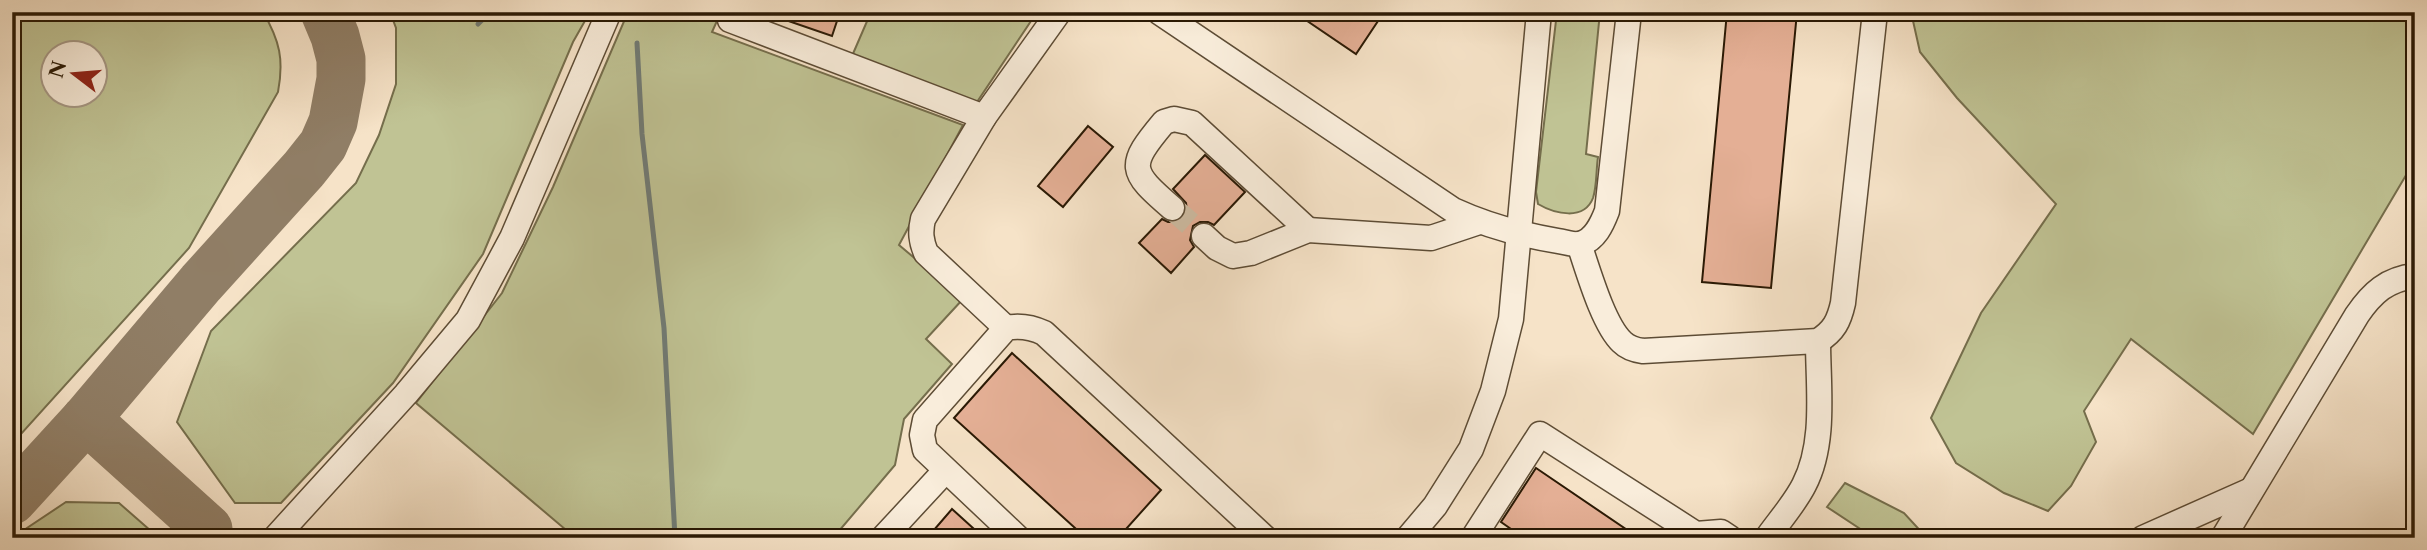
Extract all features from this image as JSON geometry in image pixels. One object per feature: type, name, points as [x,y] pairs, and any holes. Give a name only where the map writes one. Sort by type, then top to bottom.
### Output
[{"type":"lane","points":[[275,538],[406,394],[468,320],[512,238],[609,12]]},
{"type":"lane","points":[[1006,328],[926,253],[921,241],[923,219],[984,117],[1059,12]]},
{"type":"lane","points":[[1160,12],[1453,210],[1518,235],[1579,244],[1591,237],[1601,226],[1607,211],[1629,12]]},
{"type":"lane","points":[[1408,538],[1436,506],[1471,449],[1493,391],[1511,319],[1539,12]]},
{"type":"lane","points":[[1579,244],[1615,334],[1633,349],[1643,351],[1818,341],[1834,330],[1843,303],[1875,12]]},
{"type":"lane","points":[[730,20],[984,117]]},
{"type":"lane","points":[[1172,208],[1145,185],[1137,163],[1140,150],[1164,122],[1174,119],[1192,123],[1308,230]]},
{"type":"lane","points":[[1204,236],[1233,256],[1251,253],[1308,230],[1431,238],[1479,222]]},
{"type":"lane","points":[[2223,538],[2368,298],[2392,281],[2415,276]]},
{"type":"lane","points":[[1018,538],[925,450],[922,435],[925,420],[1006,328],[1017,325],[1044,333],[1265,538]]},
{"type":"lane","points":[[1767,538],[1805,484],[1813,458],[1819,426],[1818,341]]},
{"type":"lane","points":[[1479,538],[1475,535],[1540,434],[1696,534],[1721,532],[1730,538]]},
{"type":"lane","points":[[883,538],[945,471]]},
{"type":"lane","points":[[2143,538],[2251,490]]},
{"type":"green space","points":[[12,12],[263,12],[279,51],[281,70],[278,92],[189,248],[12,444]]},
{"type":"green space","points":[[390,12],[590,12],[573,42],[483,254],[393,383],[281,503],[235,503],[177,422],[211,331],[356,183],[379,135],[396,84],[396,28]]},
{"type":"green space","points":[[628,12],[721,12],[712,32],[963,125],[899,245],[963,299],[926,339],[952,364],[904,419],[895,465],[833,538],[573,538],[416,403],[502,293],[553,187]]},
{"type":"green space","points":[[871,12],[1037,12],[977,102],[852,56]]},
{"type":"green space","points":[[1557,12],[1600,12],[1586,154],[1598,157],[1595,188],[1589,205],[1576,213],[1560,213],[1538,204],[1536,192]]},
{"type":"green space","points":[[1911,12],[2415,12],[2415,160],[2253,434],[2131,339],[2084,411],[2096,442],[2071,486],[2048,511],[2004,493],[1956,463],[1931,418],[1981,313],[2056,204],[1957,98],[1920,52]]},
{"type":"green space","points":[[1845,483],[1904,513],[1927,538],[1874,538],[1827,507]]},
{"type":"green space","points":[[66,502],[119,503],[159,538],[12,538]]},
{"type":"building","points":[[771,12],[840,12],[832,36],[771,15]]},
{"type":"building","points":[[1294,12],[1384,12],[1356,54]]},
{"type":"building","points":[[1727,12],[1797,12],[1771,288],[1702,282]]},
{"type":"building","points":[[1088,126],[1113,147],[1063,207],[1038,186]]},
{"type":"building","points":[[1205,155],[1245,192],[1214,225],[1200,222],[1193,226],[1190,240],[1194,247],[1171,273],[1139,243],[1162,219],[1176,222],[1184,217],[1186,203],[1173,189]]},
{"type":"building","points":[[1012,353],[1161,490],[1118,538],[1086,538],[954,418]]},
{"type":"building","points":[[1536,468],[1639,538],[1524,538],[1501,522]]},
{"type":"building","points":[[952,509],[984,538],[927,538]]},
{"type":"waterway","points":[[478,24],[490,12]]},
{"type":"waterway","points":[[637,43],[642,134],[664,328],[675,538]]},
{"type":"taxiway","points":[[12,500],[86,419],[323,145],[333,122],[341,79],[341,59],[325,12]]},
{"type":"taxiway","points":[[86,419],[208,529]]},
{"type":"tunnel","points":[[1172,208],[1204,236]]}]
